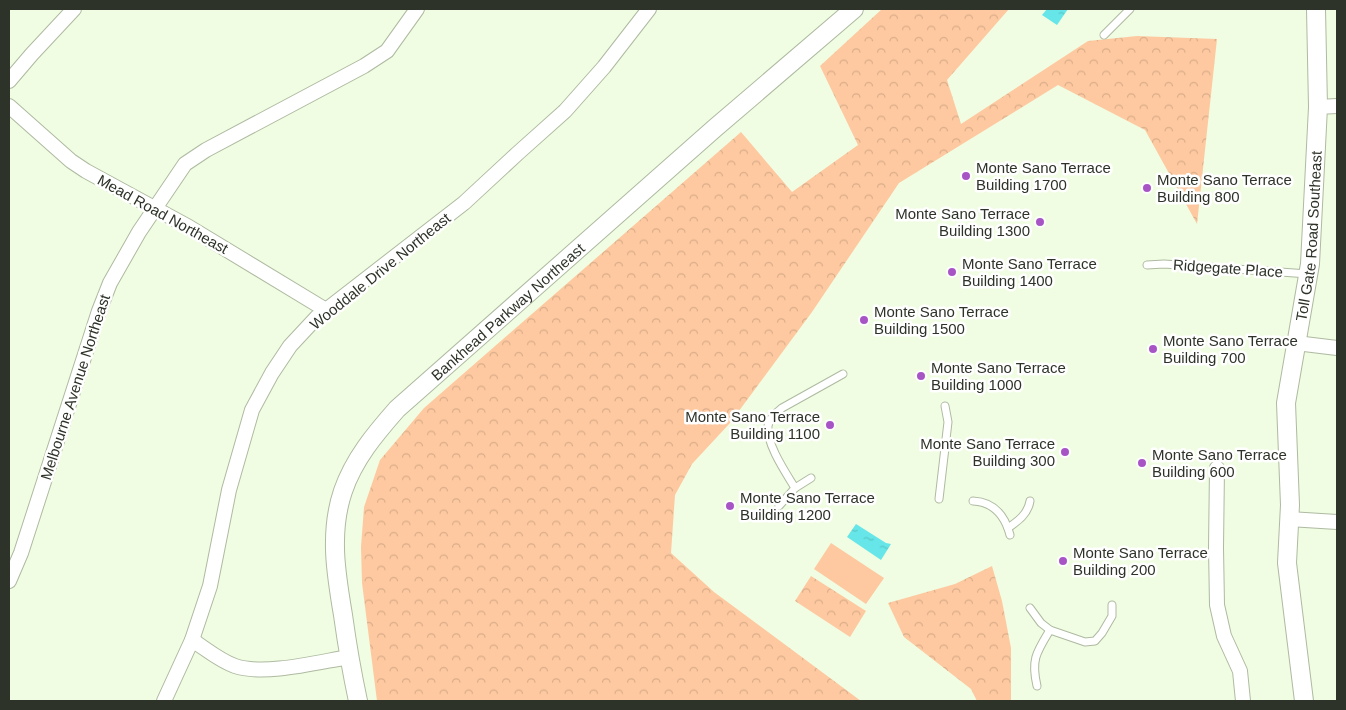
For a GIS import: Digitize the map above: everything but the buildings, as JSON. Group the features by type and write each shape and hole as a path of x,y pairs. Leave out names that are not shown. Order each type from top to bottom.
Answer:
{"street":[{"path":"9,81 74,9"},
{"name":"Melbourne Avenue Northeast","path":"9,580 21,553 99,311 110,283 185,164 206,150 364,66 387,51 417,9"},
{"name":"Wooddale Drive Northeast","path":"164,701 192,640 210,586 230,490 252,410 272,372 290,346 326,310 464,204 565,111 604,67 649,9"},
{"name":"Bankhead Parkway Northeast","path":"358,701 335,568 335,542 337,518 343,492 362,453 376,432 397,409 531,290 854,9"},
{"name":"Toll Gate Road Southeast","path":"1304,701 1287,563 1290,519 1286,403 1309,274 1318,107 1316,9"},
{"name":"Mead Road Northeast","path":"9,106 78,166 156,208 254,265 326,310"},
{"path":"1318,107 1337,106"},
{"path":"1296,343 1337,348"},
{"path":"1217,468 1217,605 1224,636 1240,671 1243,701"},
{"path":"1290,519 1337,522"},
{"path":"192,640 233,665 248,669 287,667 349,656"}],"lane":[{"path":"1104,35 1130,9"},
{"name":"Ridgegate Place","path":"1147,265 1164,264 1309,274"},
{"path":"795,488 776,455 770,439 768,426 774,414 782,408 843,374"},
{"path":"939,498 948,422 945,406"},
{"path":"779,506 795,488 811,478"},
{"path":"973,501 989,504 997,510 1004,518 1009,532 1021,519 1029,507 1030,501"},
{"path":"1030,608 1041,623 1050,630 1085,642 1095,640 1112,616 1112,605"},
{"path":"1037,686 1034,670 1035,657 1050,630"}],"green space":[{"path":"882,9 1009,9 947,80 961,124 1088,41 1137,36 1217,39 1197,224 1145,130 1058,85 899,183 812,312 730,423 692,464 675,495 671,553 714,592 861,701 377,701 362,583 361,547 364,507 380,460 424,408 741,132 792,192 858,145 820,66"},
{"path":"831,543 884,578 866,604 814,569"},
{"path":"992,566 1002,601 1011,648 1011,701 977,701 971,689 904,637 888,603 955,584"},
{"path":"811,576 866,611 850,637 795,601"}],"water":[{"path":"1047,9 1068,9 1057,25 1042,15"},
{"path":"856,524 886,543 891,544 881,560 847,537"}],"place":[{"name":"Monte Sano Terrace Building 1700","path":"966,176"},
{"name":"Monte Sano Terrace Building 800","path":"1147,188"},
{"name":"Monte Sano Terrace Building 1300","path":"1040,222"},
{"name":"Monte Sano Terrace Building 1400","path":"952,272"},
{"name":"Monte Sano Terrace Building 1500","path":"864,320"},
{"name":"Monte Sano Terrace Building 700","path":"1153,349"},
{"name":"Monte Sano Terrace Building 1000","path":"921,376"},
{"name":"Monte Sano Terrace Building 1100","path":"830,425"},
{"name":"Monte Sano Terrace Building 300","path":"1065,452"},
{"name":"Monte Sano Terrace Building 600","path":"1142,463"},
{"name":"Monte Sano Terrace Building 1200","path":"730,506"},
{"name":"Monte Sano Terrace Building 200","path":"1063,561"}]}
